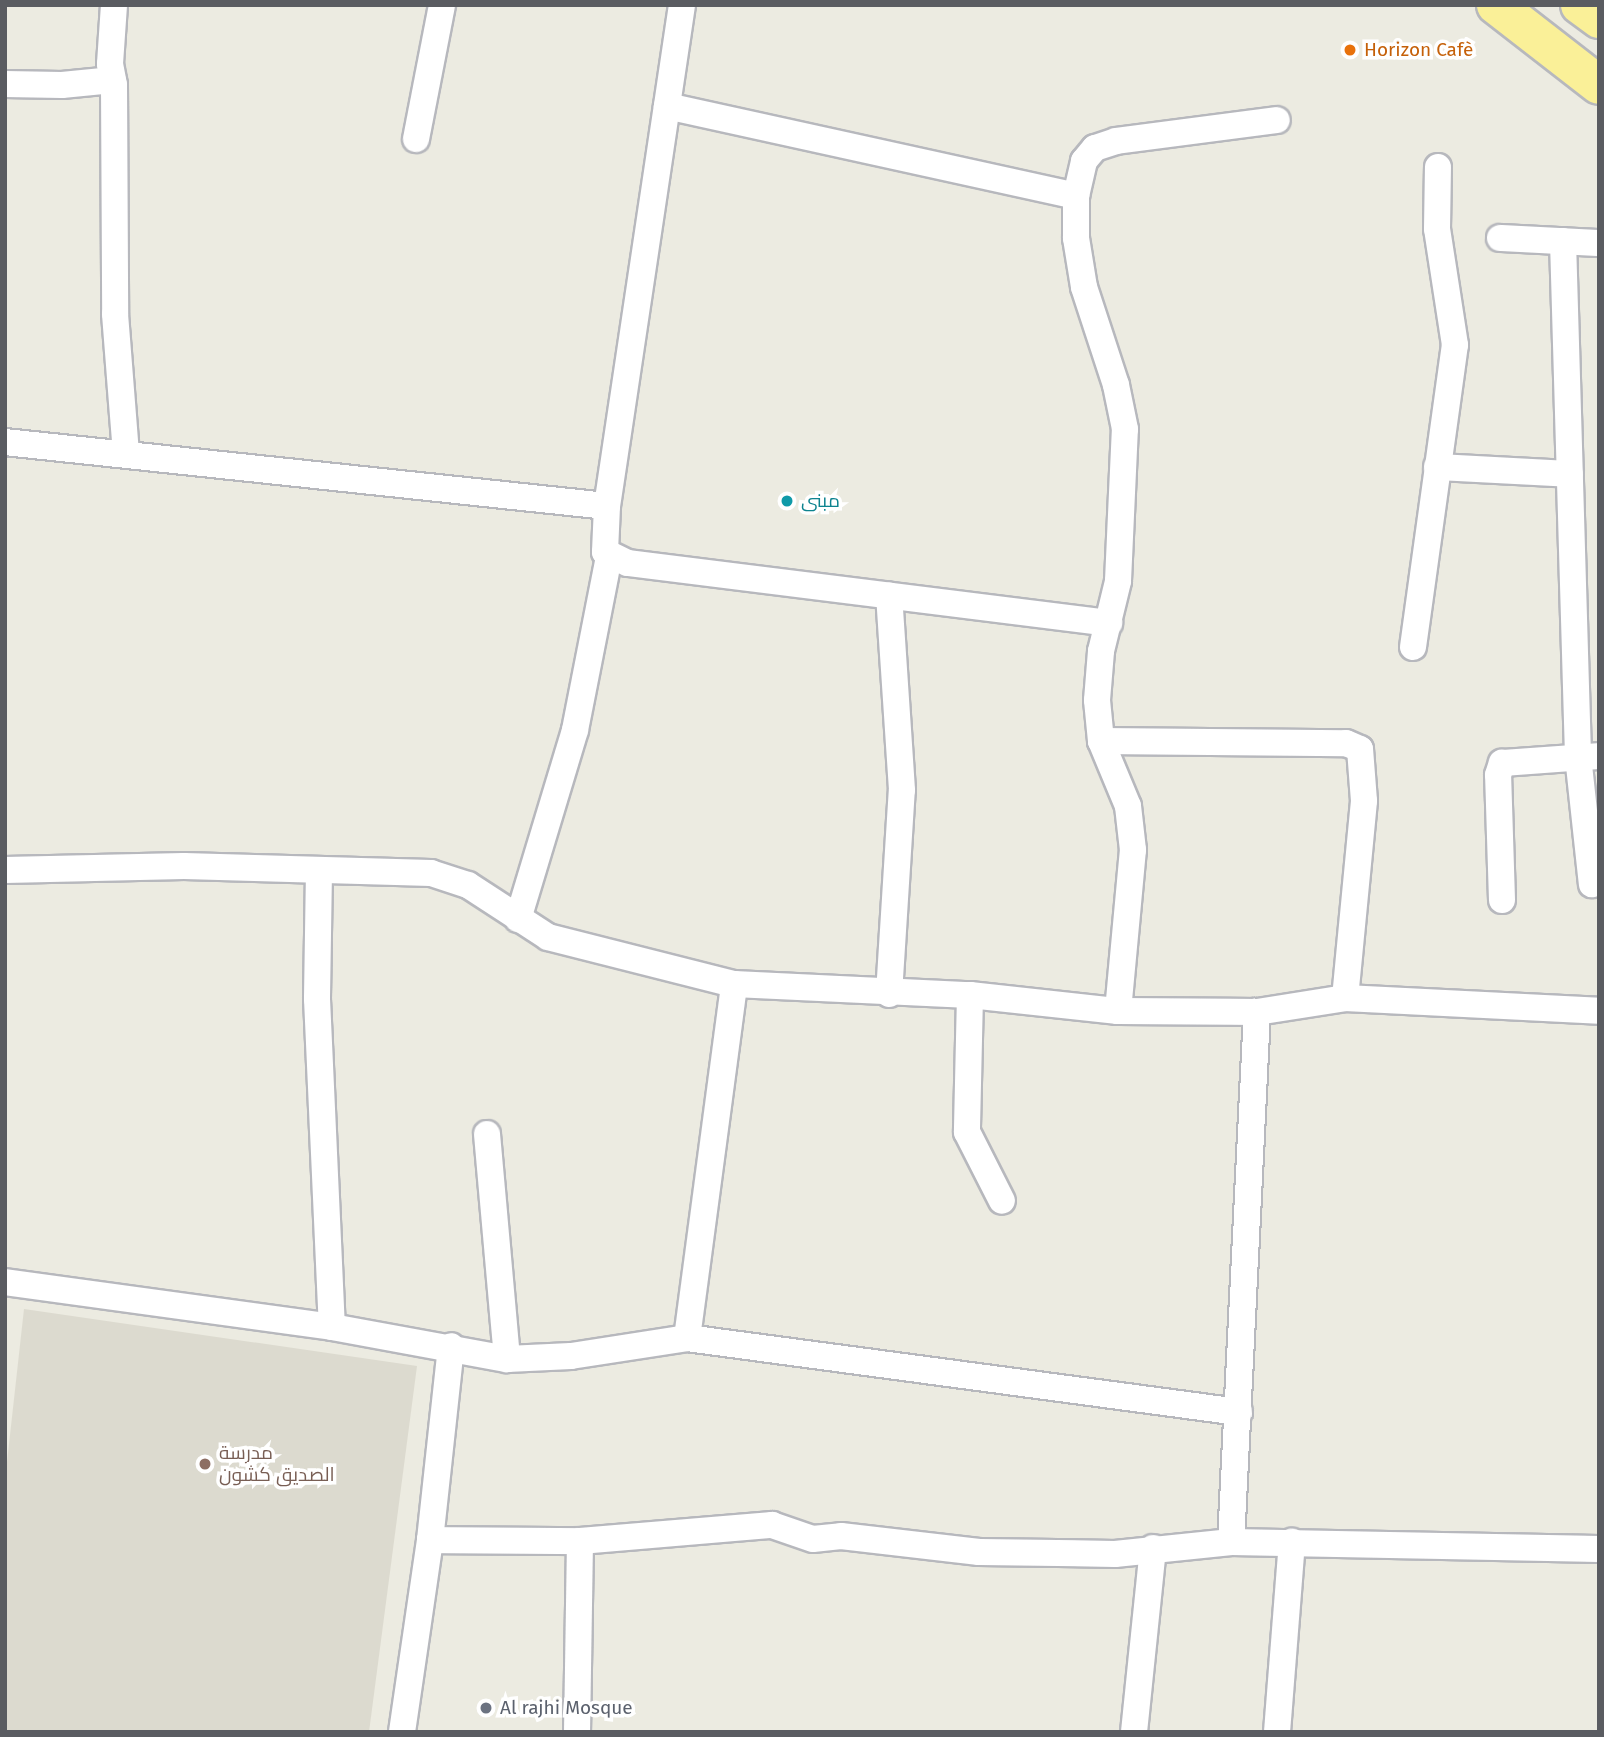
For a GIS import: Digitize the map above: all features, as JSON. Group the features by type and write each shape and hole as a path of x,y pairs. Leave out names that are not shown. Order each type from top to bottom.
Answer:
{"highway":[{"path":"1496,5 1599,85"},
{"path":"1580,5 1599,19"}],"street":[{"path":"114,5 115,314 126,455"},
{"path":"415,139 442,5"},
{"path":"518,919 575,730 609,556 602,541 682,5"},
{"path":"5,84 62,85 113,80"},
{"path":"667,106 1076,197"},
{"path":"1118,1011 1133,850 1128,806 1101,741 1097,678 1109,623 1122,538 1125,429 1116,385 1084,287 1076,238 1076,197 1084,161 1095,148 1116,141 1277,120"},
{"path":"1413,648 1455,345 1437,229 1438,167"},
{"path":"1500,238 1599,243"},
{"path":"1563,241 1570,474 1588,756 1592,884"},
{"path":"5,442 607,506"},
{"path":"1437,467 1570,474"},
{"path":"609,556 628,563 1109,623"},
{"path":"889,595 902,790 889,994"},
{"path":"1101,741 1346,743 1360,749 1364,801 1345,998"},
{"path":"1502,900 1498,775 1502,763 1588,756"},
{"path":"5,870 184,866 431,873 468,885 548,937 594,951 734,984 889,994 970,995 1118,1011 1257,1012 1345,998 1599,1011"},
{"path":"318,870 317,999 332,1327"},
{"path":"687,1338 734,984"},
{"path":"970,995 967,1132 1002,1201"},
{"path":"1231,1542 1257,1012"},
{"path":"487,1134 507,1359"},
{"path":"5,1282 332,1327 451,1346 507,1359 570,1356 687,1338 1239,1412"},
{"path":"402,1732 430,1540 451,1346"},
{"path":"430,1540 580,1541 772,1525 813,1539 841,1536 979,1552 1115,1554 1231,1542 1599,1549"},
{"path":"576,1732 580,1541"},
{"path":"1277,1732 1292,1542"},
{"path":"1133,1732 1153,1548"}],"shaded area":[{"path":"24,1309 417,1366 369,1732 5,1732 5,1480"}],"place":[{"name":"Horizon Cafè","path":"1350,50"},
{"name":"مبنى","path":"787,501"},
{"name":"مدرسة الصديق كشون","path":"205,1464"},
{"name":"Al rajhi Mosque","path":"486,1708"}]}
